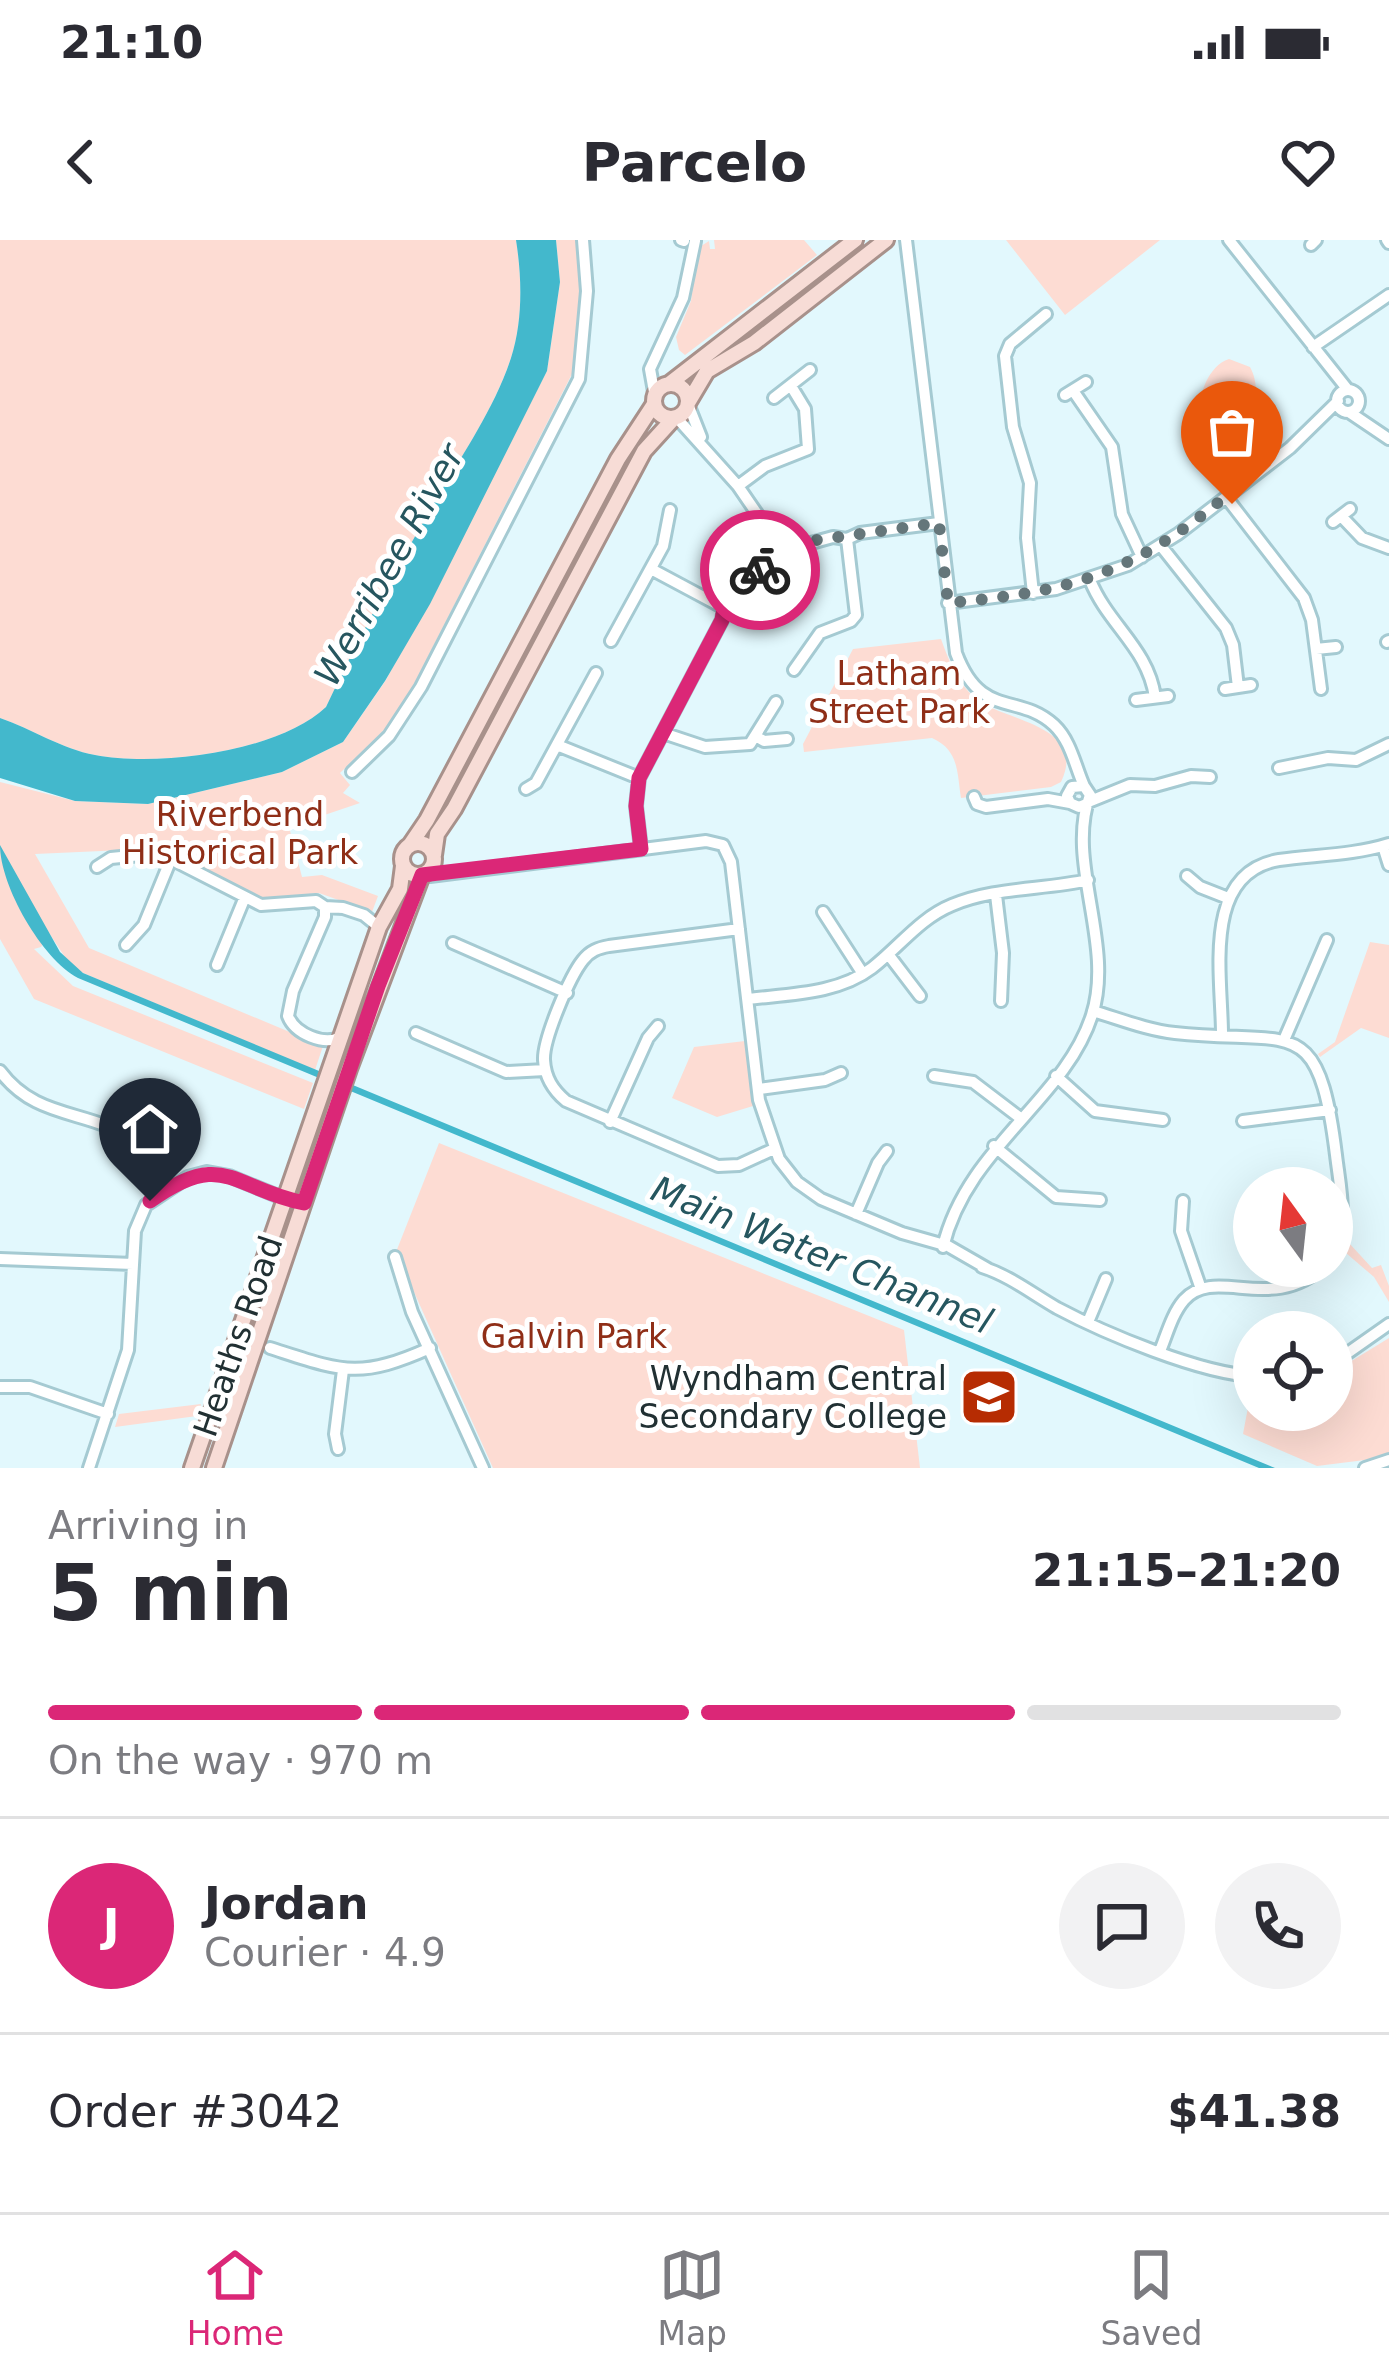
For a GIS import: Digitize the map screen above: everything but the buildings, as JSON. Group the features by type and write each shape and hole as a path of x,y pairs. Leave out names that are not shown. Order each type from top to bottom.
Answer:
{"main road":[{"path":"855,240 661,392 618,459 428,820 402,856 403,866 412,874 423,874 432,867 437,834 644,452 688,403 706,371 754,343 888,240"},
{"path":"661,392 682,388 688,403"},
{"path":"661,392 661,415 675,417"},
{"path":"410,844 425,844 434,856"},
{"name":"Heaths Road","path":"192,1468 379,927 400,889 403,866"},
{"name":"Heaths Road","path":"214,1468 370,1007 423,874"},
{"path":"286,1196 304,1203"}],"street":[{"path":"352,772 389,736 414,698 488,556 506,538 510,513 581,375 587,291 583,240"},
{"path":"888,240 906,245 956,653 972,682 998,702 1037,714 1065,737 1078,796 1099,974 1093,1011 1078,1046 978,1168 945,1247"},
{"path":"1229,240 1313,347 1346,402 1389,440"},
{"path":"661,392 650,369 683,298 690,262 687,241"},
{"path":"1313,347 1389,295"},
{"path":"1033,593 1027,538 1030,483 1013,427 1005,356 1010,344 1046,314"},
{"path":"775,398 810,370"},
{"path":"1086,382 1070,393 1112,447 1123,520 1142,557"},
{"path":"738,485 765,466 808,449 805,409 791,386"},
{"path":"948,603 1033,593 1090,580 1142,557 1346,402"},
{"path":"688,403 705,445"},
{"path":"675,417 738,485 784,553"},
{"path":"1226,496 1300,591 1312,620 1320,683 1304,679"},
{"path":"1341,516 1362,538 1389,548"},
{"path":"611,641 672,519"},
{"path":"640,846 639,778 724,608 759,571 784,553 816,540 939,523"},
{"path":"794,670 820,633 852,620 857,610 847,539"},
{"path":"1161,546 1226,628 1238,687"},
{"path":"651,569 724,608"},
{"path":"1090,580 1100,602 1150,669 1162,696 1136,700"},
{"path":"852,620 858,633"},
{"path":"1316,649 1336,647"},
{"path":"526,789 536,783 596,673"},
{"path":"662,733 705,747 745,745 757,737 776,702"},
{"path":"757,737 787,739"},
{"path":"1279,768 1328,758 1356,760 1389,744"},
{"path":"557,745 639,778"},
{"path":"974,797 977,805 986,807 1210,777"},
{"path":"423,874 640,846 710,841 726,848 762,1109 774,1149 805,1188 856,1214 945,1247 1088,1322 1211,1370 1233,1373"},
{"path":"1222,1034 1222,924 1228,898 1244,875 1261,865 1386,845 1389,865"},
{"path":"97,867 111,858 130,855 171,860 261,905 316,901 325,908 364,915 379,927"},
{"path":"434,856 460,871"},
{"path":"126,945 144,925 171,860"},
{"path":"1187,876 1228,898"},
{"path":"748,999 827,988 863,974 939,911 973,898 1089,883"},
{"path":"996,895 1003,952 1001,1001"},
{"path":"218,964 245,897"},
{"path":"325,908 288,1010 296,1029 329,1042 341,1037"},
{"path":"823,912 863,974"},
{"path":"739,929 599,948 581,962 567,993 546,1043 545,1070 562,1098 718,1166 739,1165 774,1149"},
{"path":"1284,1040 1327,940"},
{"path":"453,943 567,993"},
{"path":"888,954 920,996"},
{"path":"1093,1011 1167,1032 1266,1035 1302,1051 1317,1067 1330,1110 1334,1167"},
{"path":"610,1121 658,1026"},
{"path":"416,1034 501,1070 524,1074 545,1070"},
{"path":"0,1071 35,1104 132,1139 170,1188"},
{"path":"762,1088 825,1080 841,1073"},
{"path":"934,1076 974,1082 1019,1118"},
{"path":"1056,1076 1095,1112 1163,1120"},
{"path":"1244,1121 1330,1110"},
{"path":"994,1146 1056,1197 1100,1200"},
{"path":"856,1214 887,1151"},
{"path":"89,1468 128,1350 139,1217 150,1201 207,1172 286,1196"},
{"path":"1183,1201 1181,1231 1201,1288"},
{"path":"394,1257 412,1312 483,1468"},
{"path":"0,1258 133,1264"},
{"path":"1088,1322 1106,1280"},
{"path":"1160,1351 1179,1306 1201,1288 1276,1291 1288,1287"},
{"path":"1353,1349 1389,1324"},
{"path":"270,1348 344,1370 390,1366 430,1348"},
{"path":"338,1448 335,1438 344,1370"},
{"path":"0,1387 30,1387 108,1414"},
{"path":"1365,1468 1389,1460"}],"green space":[{"path":"0,240 516,240 519,314 503,378 326,707 305,722 249,745 151,759 83,752 0,718"},
{"name":"Riverbend Historical Park","path":"556,240 576,240 581,277 573,372 412,688 386,728 340,773 350,785 343,793 360,803 289,827 302,877 322,875 378,896 372,912 319,893 261,899 168,848 35,854 89,948 323,1046 315,1070 83,973 69,963 49,933 41,947 34,949 73,986 313,1083 304,1109 34,999 0,939 0,782 75,801 148,804 282,772 343,742 386,680 547,371 560,282"},
{"path":"714,240 804,240 817,255 685,355 676,337 691,301 698,248 709,241 710,249 715,249"},
{"path":"1006,240 1160,240 1065,315"},
{"path":"1229,359 1250,367 1256,401 1251,425 1239,446 1232,454 1220,455 1201,444 1199,408 1205,383"},
{"name":"Latham Street Park","path":"941,639 958,678 975,698 1053,736 1063,748 1066,763 1061,782 961,798 952,755 932,738 804,752 803,744 853,649"},
{"path":"1370,942 1389,945 1389,1038 1361,1028 1320,1057 1335,1042"},
{"path":"745,1041 753,1106 717,1117 672,1098 694,1047"},
{"name":"Galvin Park","path":"439,1143 904,1330 920,1468 493,1468 396,1252"},
{"path":"1353,1247 1372,1268 1381,1265 1389,1302 1374,1277 1353,1259"},
{"path":"1389,1338 1389,1457 1317,1466 1243,1434 1353,1431 1353,1360"},
{"path":"201,1404 197,1416 115,1427 119,1414"}],"water":[{"path":"516,240 556,240 560,282 547,371 430,604 343,742 282,772 148,804 75,801 0,778 0,718 83,752 151,759 249,745 279,735 326,707 504,376 519,314"},
{"path":"0,845 60,952 83,973 1275,1468 1259,1468 78,978 51,955 26,920 7,880"}],"way so far":[{"path":"760,570 784,553 816,540 939,523 948,603 1056,590 1128,565 1178,535 1226,496 1232,504"}],"place":[{"name":"Wyndham Central Secondary College","path":"989,1397"}],"route":[{"path":"150,1201 188,1177 212,1172 304,1203 378,986 422,875 641,849 636,806 639,778 724,608 760,570"}],"water label":[{"name":"Werribee River","path":"389,565"},
{"name":"Main Water Channel","path":"822,1255"}]}
